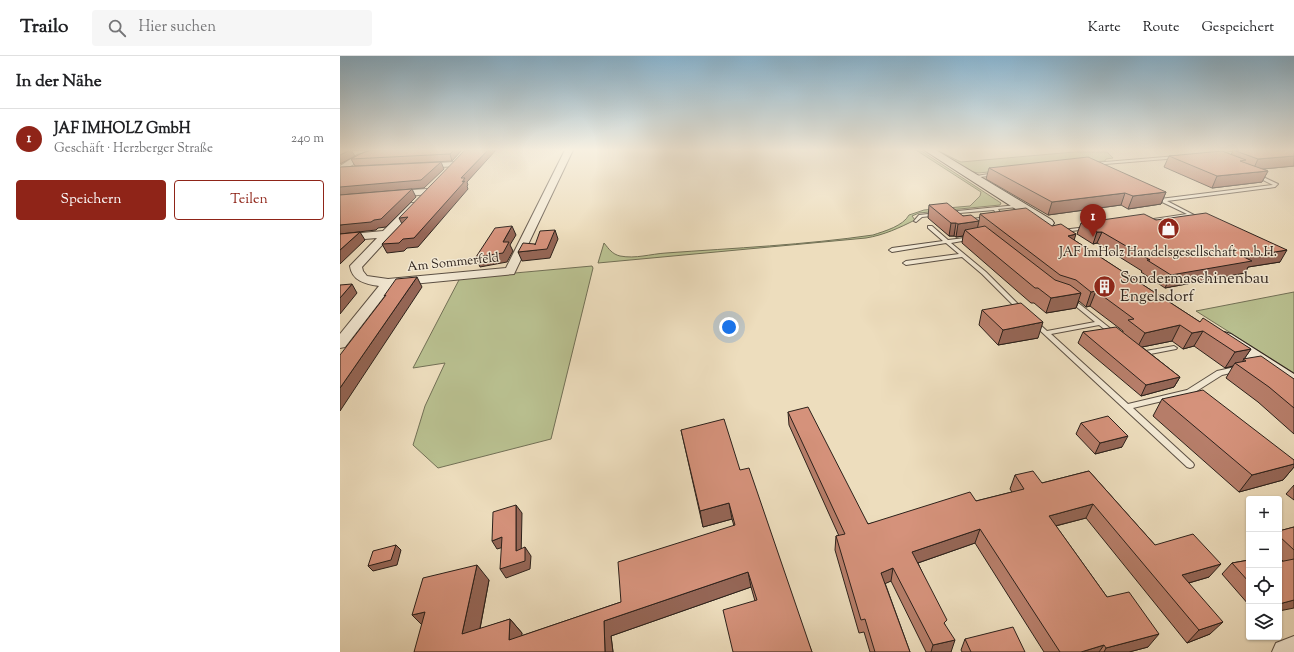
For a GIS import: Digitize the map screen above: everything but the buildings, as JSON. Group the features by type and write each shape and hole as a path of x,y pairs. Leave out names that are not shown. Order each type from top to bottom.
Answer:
{"main road":[{"path":"973,178 1083,246"},
{"path":"1208,327 1294,384"}],"street":[{"name":"Am Sommerfeld","path":"388,195 430,189 356,266 358,275 364,279 388,283 510,271 555,178"},
{"path":"340,238 387,234"},
{"path":"340,344 388,283"},
{"path":"1285,652 1294,649"}],"lane":[{"path":"1138,222 1192,215 1162,200 1275,186 1276,184 1265,178"},
{"path":"916,222 921,216 925,215 1017,206"},
{"path":"972,226 966,221 1000,216 995,208"},
{"path":"930,227 984,273 1005,295 1190,466"},
{"path":"1061,232 1092,228"},
{"path":"892,250 977,237"},
{"path":"906,263 963,255"},
{"path":"1060,295 1068,297 1117,336"},
{"path":"1046,333 1100,323"},
{"path":"1134,350 1140,354 1174,348"},
{"path":"1126,407 1189,392 1220,373 1263,363"}],"green space":[{"path":"959,178 963,178 1001,203 1000,205 919,213 912,216 915,220 873,237 598,263 604,243 615,254 632,257 666,253 795,244 873,235 898,225 909,215 924,210 970,206 980,196 981,192"},
{"path":"592,266 593,268 551,439 438,468 413,445 425,406 445,363 413,368 460,278"},
{"path":"1294,292 1294,373 1196,311"}],"place":[{"name":"JAF ImHolz Handelsgesellschaft m.b.H.","path":"1168,229"},
{"name":"JAF IMHOLZ GmbH","path":"1093,237"},
{"name":"Sondermaschinenbau Engelsdorf","path":"1105,286"}]}
